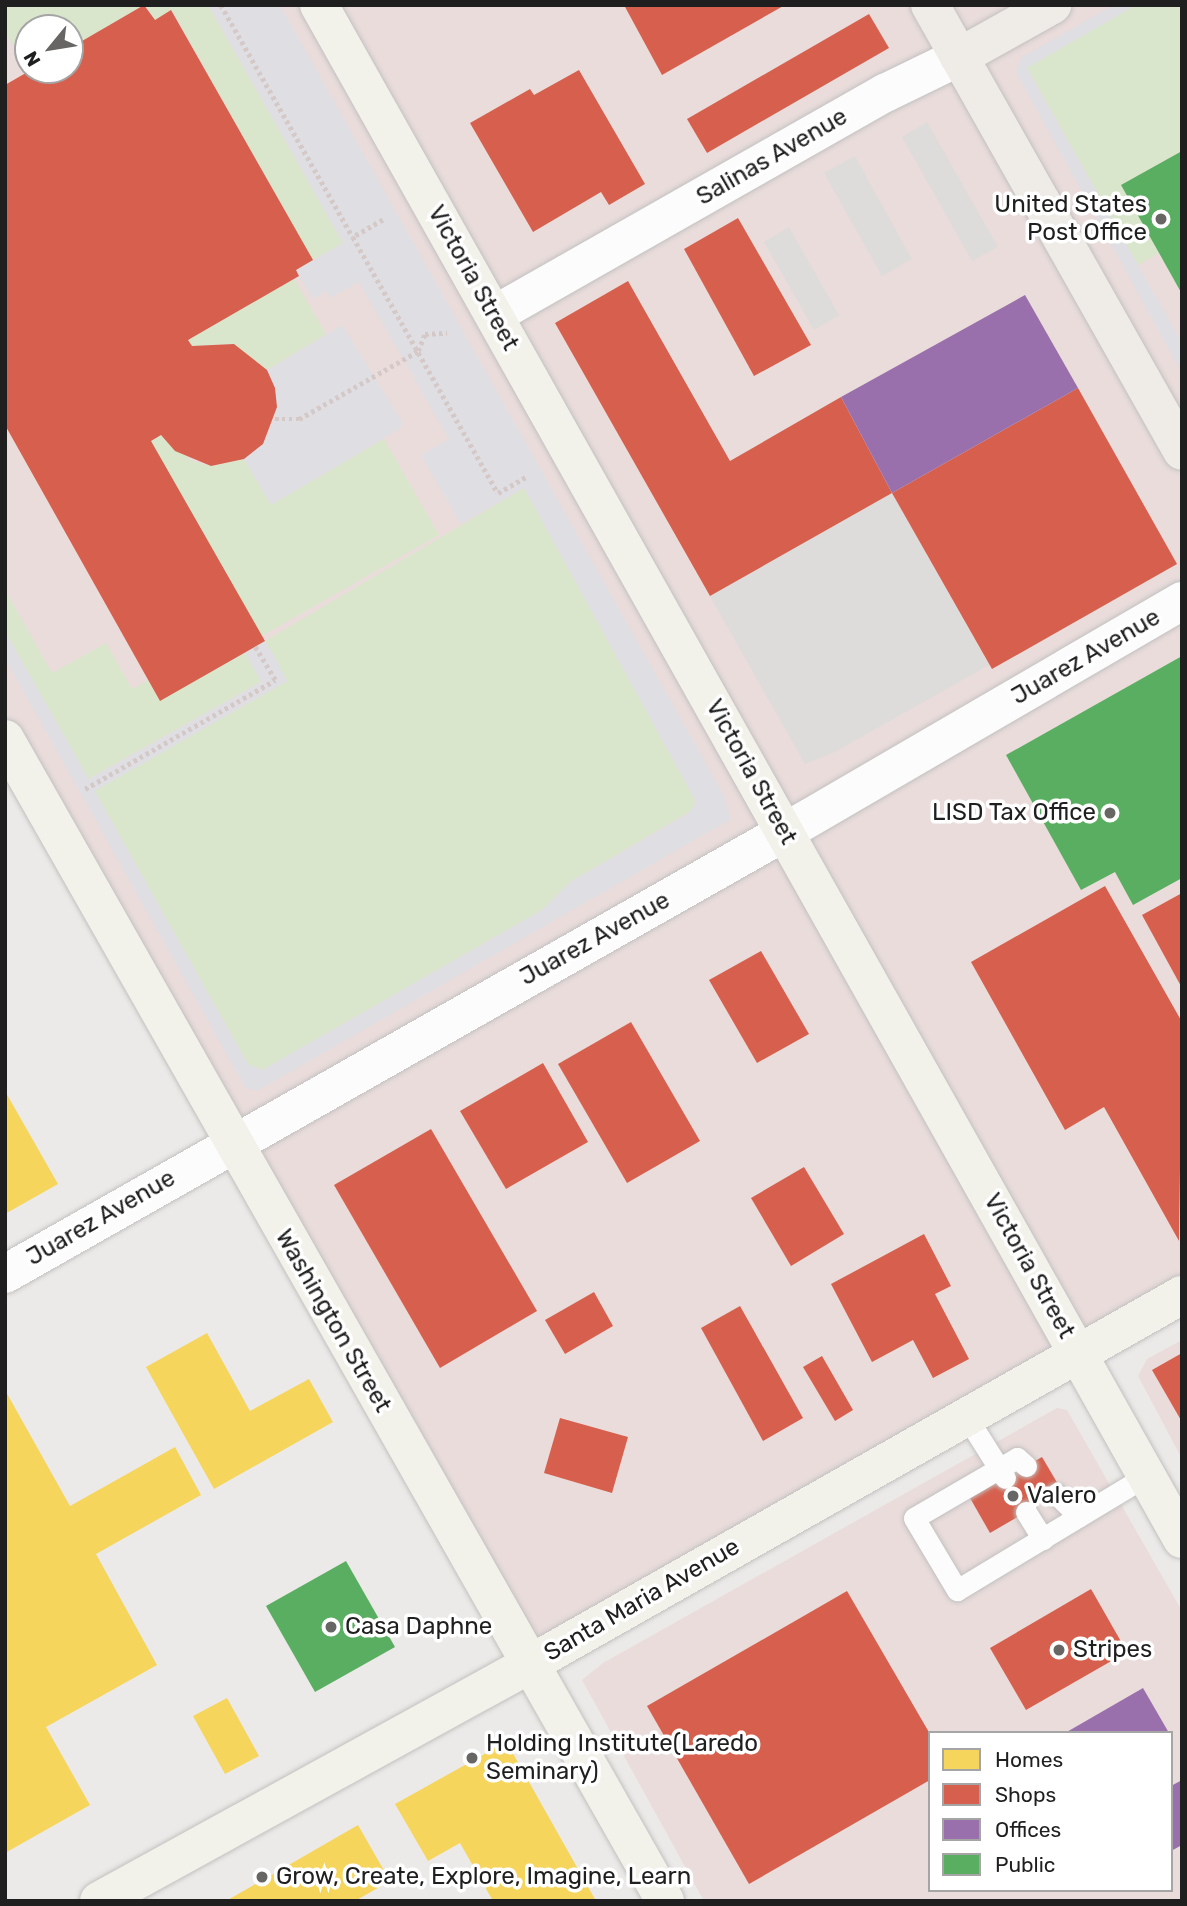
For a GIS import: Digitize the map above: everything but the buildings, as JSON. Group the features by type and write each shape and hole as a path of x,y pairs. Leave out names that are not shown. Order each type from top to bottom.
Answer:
{"main road":[{"name":"Victoria Street","path":"319,5 1182,1539"},
{"path":"930,5 1182,451"},
{"name":"Salinas Avenue","path":"959,57 1052,5"},
{"name":"Washington Street","path":"5,739 232,1143 665,1901"},
{"name":"Santa Maria Avenue","path":"99,1901 530,1664 1182,1295"}],"street":[{"name":"Salinas Avenue","path":"494,315 885,93 959,57"},
{"name":"Juarez Avenue","path":"5,1274 785,832 1182,601"}],"lane":[{"path":"966,1416 1002,1473"},
{"path":"1026,1466 1017,1458 1002,1473 914,1518 957,1590 1146,1476"},
{"path":"1056,1494 1079,1516"},
{"path":"1026,1512 1043,1539"}],"path":[{"path":"221,5 498,494 528,476"},
{"path":"353,237 383,219"},
{"path":"275,419 299,419 418,351 425,334 447,333"},
{"path":"85,789 275,680 255,647"}],"shaded area":[{"path":"5,5 1182,5 1182,1295 530,1664 5,739"},
{"path":"208,5 280,5 723,794 731,819 257,1091 245,1087 5,658 5,631 89,779 261,682 245,653 265,641 275,657 287,681 95,791 248,1064 262,1070 542,910 570,882 689,813 696,802 524,488 461,524 421,455 449,439 359,282 330,298 326,291 313,299 296,270 343,243"},
{"path":"1114,5 1136,5 1027,68 1182,343 1182,373 1016,72 1022,57"},
{"path":"927,122 998,247 972,261 902,137"},
{"path":"855,156 912,259 882,276 824,173"},
{"path":"789,227 839,315 814,330 764,242"},
{"path":"342,325 402,421 400,429 271,505 244,459 263,444 275,419 275,388 267,370"},
{"path":"892,493 989,665 835,752 805,764 710,596"},
{"path":"1182,1340 1182,1459 1138,1376 1147,1359"},
{"path":"1057,1408 1067,1410 1182,1611 1182,1901 704,1901 582,1680 603,1663"}],"green space":[{"path":"5,5 144,5 84,40 84,14 14,14 14,47 5,31"},
{"path":"146,5 208,5 343,243 313,260 172,10 155,20"},
{"path":"1136,5 1182,5 1182,151 1121,185 1159,253 1138,265 1027,67"},
{"path":"294,279 326,334 267,370 234,344 192,346 188,340"},
{"path":"161,435 192,461 211,466 244,459 271,505 384,439 439,535 262,636 151,441"},
{"path":"524,488 695,796 694,809 570,882 542,910 263,1070 248,1064 94,791 287,681 265,641"},
{"path":"5,590 52,673 106,643 132,689 149,680 160,700 245,653 262,681 88,779 5,631"}],"place":[{"name":"United States Post Office","path":"1161,219"},
{"name":"LISD Tax Office","path":"1110,813"},
{"name":"Valero","path":"1013,1496"},
{"name":"Casa Daphne","path":"331,1627"},
{"name":"Stripes","path":"1059,1650"},
{"name":"Holding Institute(Laredo Seminary)","path":"472,1758"},
{"name":"Grow, Create, Explore, Imagine, Learn","path":"262,1877"}]}
